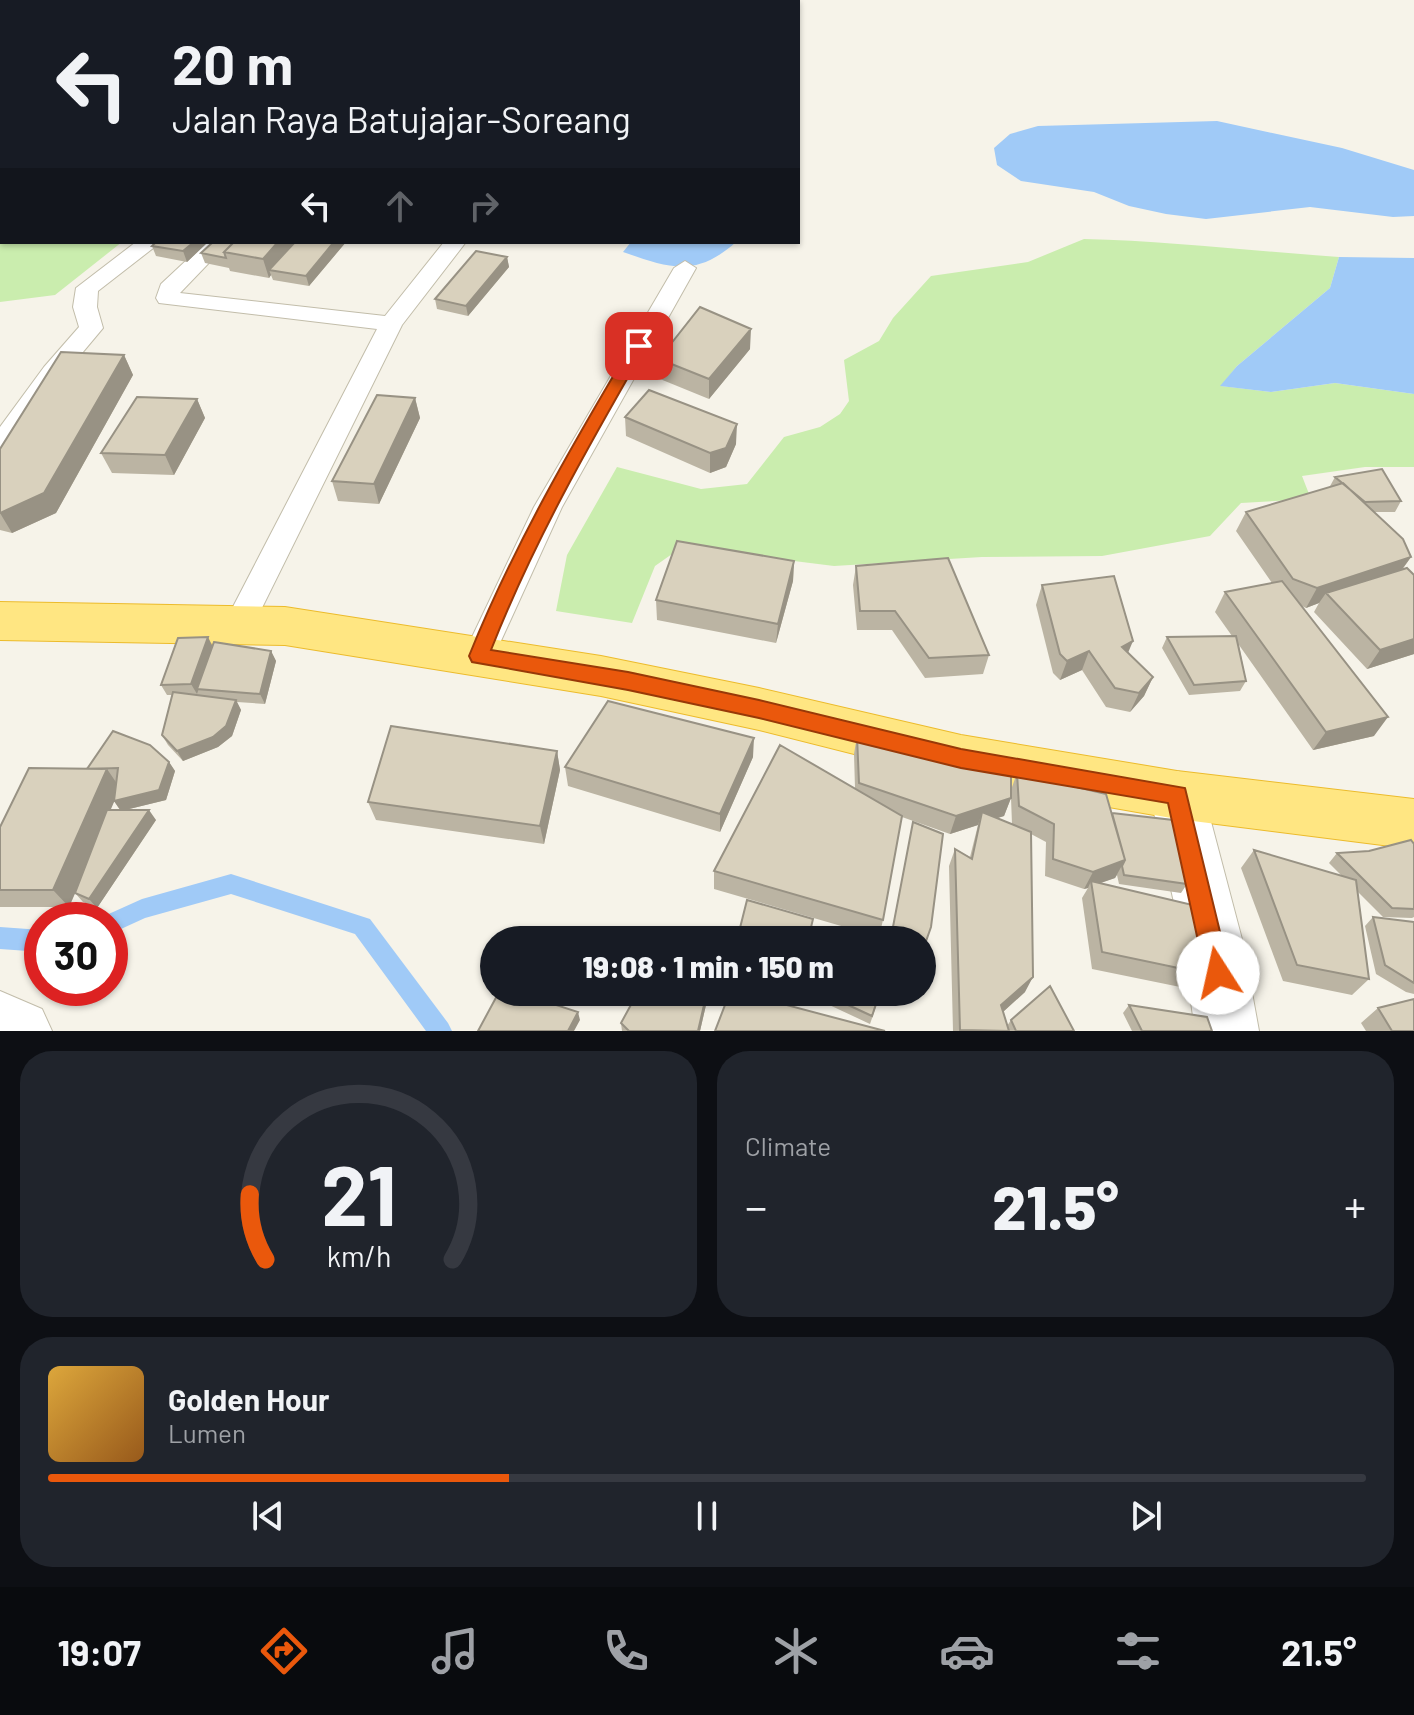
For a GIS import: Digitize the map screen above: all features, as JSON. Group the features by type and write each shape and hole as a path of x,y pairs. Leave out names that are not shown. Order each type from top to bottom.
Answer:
{"highway":[{"path":"0,621 237,628 285,626 601,676 745,706 961,758 1177,795 1414,824"}],"street":[{"path":"1177,795 1213,943 1227,1031"},
{"path":"0,1023 20,1031"}],"lane":[{"path":"0,446 53,372 91,328 85,307 87,288 147,244"},
{"path":"216,244 169,289 167,298 391,324"},
{"path":"237,628 391,324 453,244"},
{"path":"479,656 509,581 577,449 685,268"}],"green space":[{"path":"1084,239 1339,257 1330,288 1237,366 1221,386 1271,392 1335,383 1414,394 1414,467 1365,467 1302,476 1311,499 1241,503 1210,536 1102,556 982,557 834,566 682,547 655,566 632,623 556,611 567,555 617,467 701,489 747,484 784,437 820,427 840,414 849,401 844,360 879,341 893,318 931,276 1028,262"},
{"path":"0,244 119,244 55,295 0,302"}],"water":[{"path":"1217,121 1342,148 1414,170 1414,216 1393,217 1310,207 1206,219 1166,214 1129,206 1094,192 1021,181 997,165 994,148 1010,134 1038,126"},
{"path":"629,244 733,244 708,261 682,266 654,262 623,252"},
{"path":"1339,257 1414,258 1414,394 1335,383 1271,392 1220,386 1237,366 1330,288"}],"building":[{"path":"154,244 192,244 183,251 152,246"},
{"path":"211,244 232,244 224,252 226,258 201,253"},
{"path":"232,244 276,244 263,259 224,252"},
{"path":"293,244 332,244 306,276 269,270"},
{"path":"476,251 507,257 466,306 435,299"},
{"path":"700,307 751,329 709,379 659,359"},
{"path":"61,352 124,355 44,493 0,513 0,449"},
{"path":"649,390 737,424 726,448 710,453 625,417"},
{"path":"377,395 415,398 374,484 332,481"},
{"path":"137,397 197,399 165,455 101,453"},
{"path":"1382,469 1401,501 1365,502 1335,477"},
{"path":"1343,483 1403,539 1411,557 1317,588 1293,579 1246,512"},
{"path":"677,541 794,561 778,624 656,600"},
{"path":"948,558 989,655 929,658 895,611 860,611 856,566"},
{"path":"1407,568 1414,575 1414,639 1380,650 1326,593"},
{"path":"1114,576 1133,641 1122,647 1153,677 1139,693 1115,688 1089,651 1067,661 1060,654 1042,585"},
{"path":"1282,581 1388,717 1326,732 1225,592"},
{"path":"1236,636 1246,681 1194,685 1167,637"},
{"path":"208,637 191,684 161,685 178,638"},
{"path":"214,642 271,651 260,694 197,689"},
{"path":"173,692 236,700 226,726 213,737 177,751 162,735"},
{"path":"608,701 754,738 720,814 565,767"},
{"path":"391,726 557,751 540,826 368,802"},
{"path":"113,731 150,745 169,762 159,790 114,801 118,768 87,769"},
{"path":"857,736 1011,771 1011,798 956,816 859,783"},
{"path":"780,745 902,816 883,920 714,871"},
{"path":"29,768 107,769 53,890 0,890 0,827"},
{"path":"1017,773 1106,794 1125,860 1093,872 1053,859 1054,824 1019,806"},
{"path":"107,810 149,810 89,899 75,893"},
{"path":"982,812 1031,832 1033,977 1001,1005 1009,1031 960,1030 955,849 972,859"},
{"path":"1112,813 1173,820 1187,884 1124,875 1122,866 1125,860"},
{"path":"913,822 943,834 931,926 893,926"},
{"path":"1411,840 1414,844 1414,909 1392,908 1337,853 1369,851"},
{"path":"1254,850 1356,880 1369,979 1297,965"},
{"path":"1091,881 1201,907 1202,973 1102,952"},
{"path":"747,900 813,919 811,926 740,926"},
{"path":"1373,917 1414,922 1414,983 1385,965"},
{"path":"1050,986 1074,1031 1016,1031 1011,1020"},
{"path":"1414,999 1414,1031 1392,1031 1378,1008"},
{"path":"1129,1005 1207,1017 1212,1031 1142,1031"},
{"path":"491,1006 559,1006 578,1012 568,1031 478,1031"},
{"path":"630,1006 704,1006 698,1031 629,1031 621,1023"},
{"path":"725,1006 790,1006 885,1031 715,1031"},
{"path":"850,1006 875,1006 872,1016"}],"waterway":[{"path":"128,916 231,884 362,926 440,1031"},
{"path":"0,938 24,940"}],"route":[{"path":"639,346 563,476 509,581 479,656 628,681 961,758 1177,795 1218,973"}]}
